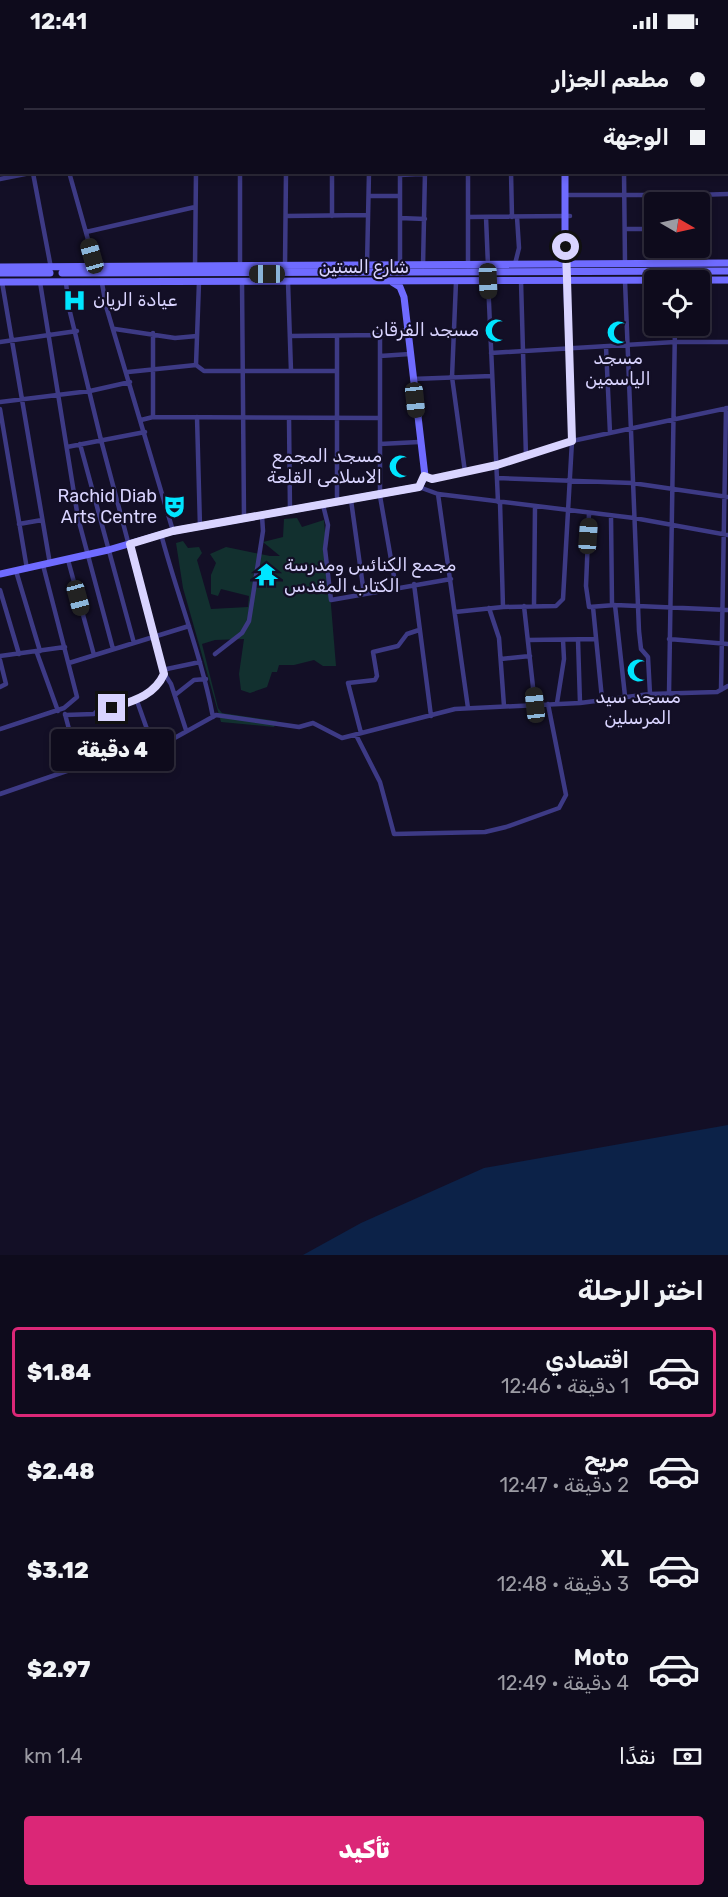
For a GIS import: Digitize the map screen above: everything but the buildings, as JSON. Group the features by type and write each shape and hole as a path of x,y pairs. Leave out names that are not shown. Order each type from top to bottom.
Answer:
{"main road":[{"path":"568,174 568,281"},
{"path":"0,266 51,269 423,266 445,269 468,266 568,268 625,264 655,267 728,263"},
{"name":"شارع الستين","path":"0,273 655,267 728,271"},
{"name":"شارع الستين","path":"710,280 728,280"},
{"name":"شارع الستين","path":"1,282 644,281"},
{"path":"0,574 68,560 173,531 380,496 419,487 424,476 404,297 400,287 392,282"},
{"path":"404,297 407,285 413,282"}],"street":[{"path":"0,179 17,174"},
{"path":"34,174 51,269"},
{"path":"70,174 96,269"},
{"path":"195,268 196,174"},
{"path":"240,174 240,268"},
{"path":"285,267 286,174"},
{"path":"332,174 332,216"},
{"path":"367,267 369,174"},
{"path":"400,174 400,267"},
{"path":"423,266 425,174"},
{"path":"468,174 468,266"},
{"path":"511,174 519,248 514,266"},
{"path":"624,174 625,264"},
{"path":"710,195 728,194"},
{"path":"568,195 644,195"},
{"path":"369,196 400,196"},
{"path":"86,232 195,207"},
{"path":"286,216 368,215"},
{"path":"468,218 568,216"},
{"path":"486,217 488,266"},
{"path":"400,218 425,219"},
{"path":"626,229 644,229"},
{"path":"697,258 697,263"},
{"path":"488,281 503,606"},
{"path":"520,281 526,457"},
{"path":"455,612 503,606 556,606 563,599 572,441 568,281"},
{"path":"625,281 640,641 641,649 648,657 650,694"},
{"path":"0,729 58,711 77,697 47,564 42,520 20,399 17,362 1,282"},
{"path":"40,282 78,518 113,649"},
{"path":"196,365 199,282"},
{"path":"242,282 244,519"},
{"path":"288,282 291,371"},
{"path":"456,282 452,377 465,472"},
{"path":"66,283 69,308 101,440 163,672 175,695 186,730"},
{"path":"102,283 106,306 128,372 173,531"},
{"path":"115,329 175,338 197,336"},
{"path":"290,336 380,335 407,330"},
{"path":"0,342 76,331"},
{"path":"153,333 153,417"},
{"path":"380,335 380,496 396,588"},
{"path":"337,336 337,503"},
{"path":"669,694 670,524 675,336"},
{"path":"490,353 675,342 728,342"},
{"path":"606,347 610,433"},
{"path":"380,356 410,354"},
{"path":"128,372 196,365 204,371 337,370"},
{"path":"412,379 492,376"},
{"path":"0,402 90,391 130,382"},
{"path":"424,476 432,479 497,465 572,441 727,408 725,610 721,690"},
{"path":"0,409 27,569"},
{"path":"141,420 153,417 380,418"},
{"path":"197,417 200,527"},
{"path":"289,418 290,511"},
{"path":"67,447 145,432"},
{"path":"380,444 419,442"},
{"path":"80,444 134,643"},
{"path":"497,478 632,483 726,496"},
{"path":"419,487 438,494 634,518 726,534"},
{"path":"438,494 468,708"},
{"path":"351,500 364,594"},
{"path":"323,505 328,525 325,549 330,599 335,601 414,584 451,579"},
{"path":"534,606 535,507"},
{"path":"589,513 587,605 593,607 669,606 725,610"},
{"path":"215,654 242,633 249,621 263,531 262,516"},
{"path":"611,516 614,605 625,696"},
{"path":"19,524 42,520"},
{"path":"161,534 206,678 213,717"},
{"path":"68,560 94,655"},
{"path":"16,571 58,711"},
{"path":"414,584 418,630 431,716"},
{"path":"0,590 19,654"},
{"path":"524,606 535,705"},
{"path":"593,607 602,699"},
{"path":"489,609 499,638 504,706"},
{"path":"69,663 189,626"},
{"path":"418,630 407,634 398,646 373,652 377,676 375,680 348,683 359,734 380,782 394,834 486,832 559,808 566,795 548,704"},
{"path":"528,640 596,639"},
{"path":"669,639 728,644"},
{"path":"557,703 564,659 563,640"},
{"path":"578,640 580,703"},
{"path":"0,687 6,684 0,658 65,647"},
{"path":"501,659 530,656"},
{"path":"65,716 98,713 98,710 137,700 152,691 163,672 200,662"},
{"path":"175,695 194,680 206,678"},
{"path":"0,794 125,751 153,746 180,736 186,730 213,717 298,727 313,723 342,738 468,708 580,703 650,694 717,692 728,686"},
{"path":"137,700 153,746"},
{"path":"64,708 79,767"}],"green space":[{"path":"297,518 302,527 324,520 336,666 323,666 314,660 294,665 279,665 277,672 272,672 267,687 250,693 241,690 239,674 244,639 215,640 202,644 218,708 222,713 277,721 274,727 221,722 183,588 176,543 183,541 188,548 199,547 202,553 197,560 211,609 248,607 249,596 221,589 218,596 211,594 211,575 216,563 210,554 226,547 280,556 263,542 283,537 284,519"}],"water":[{"path":"728,1125 728,1255 303,1255 361,1223 484,1168"}],"place":[{"name":"عيادة الريان","path":"75,300"},
{"name":"مسجد الفرقان","path":"497,330"},
{"name":"مسجد الياسمين","path":"618,332"},
{"name":"مسجد المجمع الاسلامى القلعة","path":"400,466"},
{"name":"Rachid Diab Arts Centre","path":"175,506"},
{"name":"مجمع الكنائس ومدرسة الكتاب المقدس","path":"266,575"},
{"name":"مسجد سيد المرسلين","path":"638,671"}],"route":[{"path":"112,708 137,700 152,691 164,674 130,544 173,531 380,496 419,487 424,481 424,476 432,479 497,465 572,441 566,247"}]}
